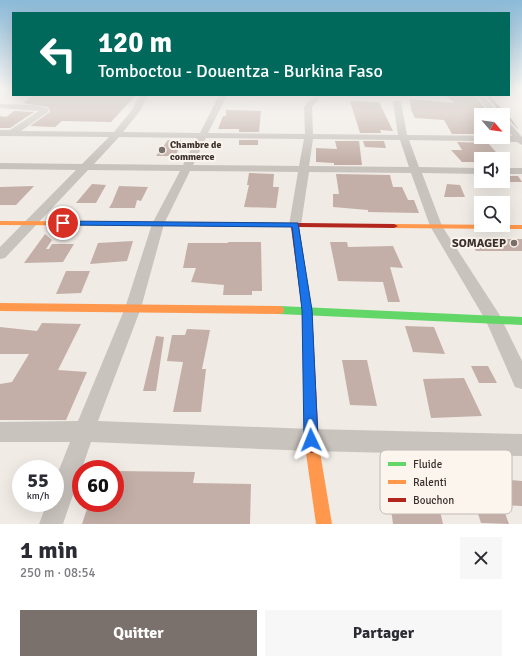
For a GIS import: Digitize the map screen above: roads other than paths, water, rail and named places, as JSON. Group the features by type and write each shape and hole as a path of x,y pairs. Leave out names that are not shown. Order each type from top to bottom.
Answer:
{"main road":[{"path":"0,223 296,224 522,227"},
{"path":"296,224 307,310 311,440 324,524"},
{"path":"0,307 307,310 522,321"}],"street":[{"path":"12,133 40,113"},
{"path":"0,255 117,134 134,113"},
{"path":"51,524 84,431 133,308 158,224 214,113"},
{"path":"296,224 309,136 308,113"},
{"path":"398,113 402,137 436,226 493,319 522,381"},
{"path":"510,129 521,141"},
{"path":"0,133 402,137 521,141"},
{"path":"0,166 474,171"},
{"path":"510,171 522,171"},
{"path":"0,432 84,431 311,440 522,445"}],"place":[{"name":"Chambre de commerce","path":"162,150"},
{"name":"SOMAGEP","path":"514,243"}]}
